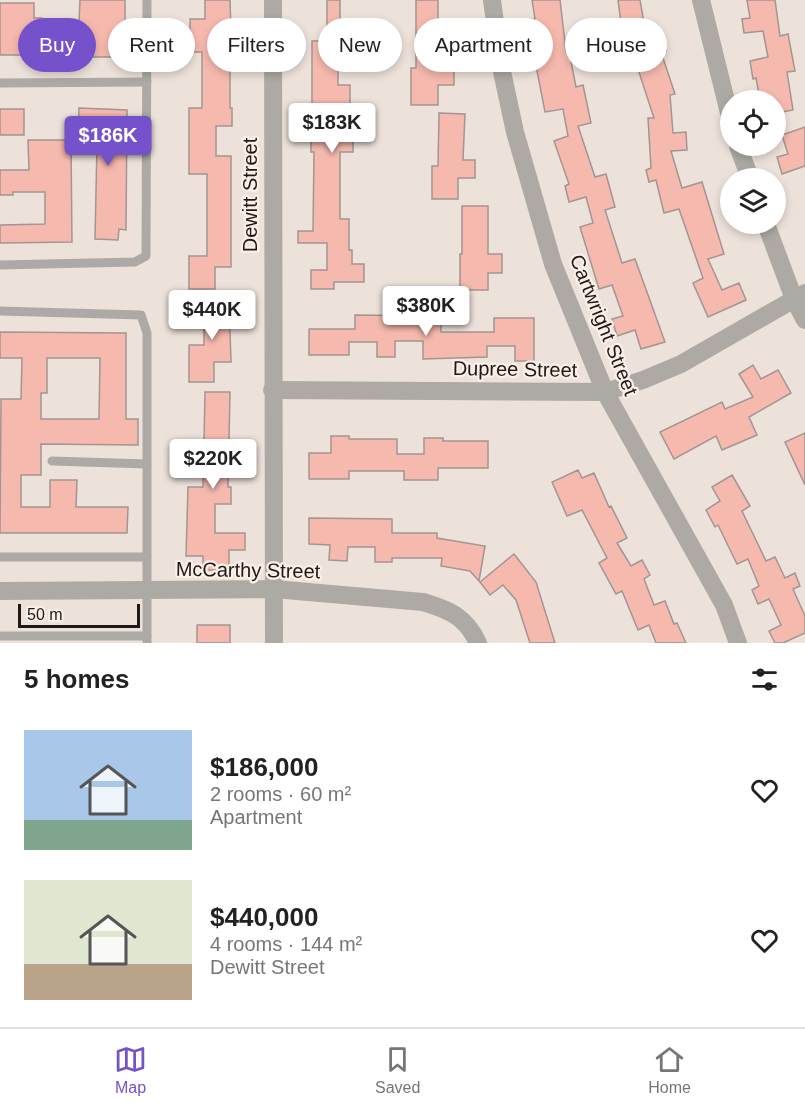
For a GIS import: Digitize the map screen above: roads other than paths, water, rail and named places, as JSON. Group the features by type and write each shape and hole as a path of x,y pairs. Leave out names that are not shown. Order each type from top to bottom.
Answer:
{"street":[{"name":"Dewitt Street","path":"273,0 274,643"},
{"name":"Cartwright Street","path":"492,0 501,67 515,132 554,264 605,392 724,605 738,643"},
{"path":"700,0 723,90"},
{"path":"771,234 800,296 805,320"},
{"name":"Dupree Street","path":"272,390 605,392 643,380 681,364 800,296"},
{"name":"McCarthy Street","path":"0,591 274,589 423,602 440,607 465,621 478,643"}],"lane":[{"path":"0,265 135,262 146,256 147,0"},
{"path":"0,83 147,82"},
{"path":"0,312 141,315 147,333 147,639 0,636"},
{"path":"52,461 147,464"},
{"path":"0,557 147,557"}]}
